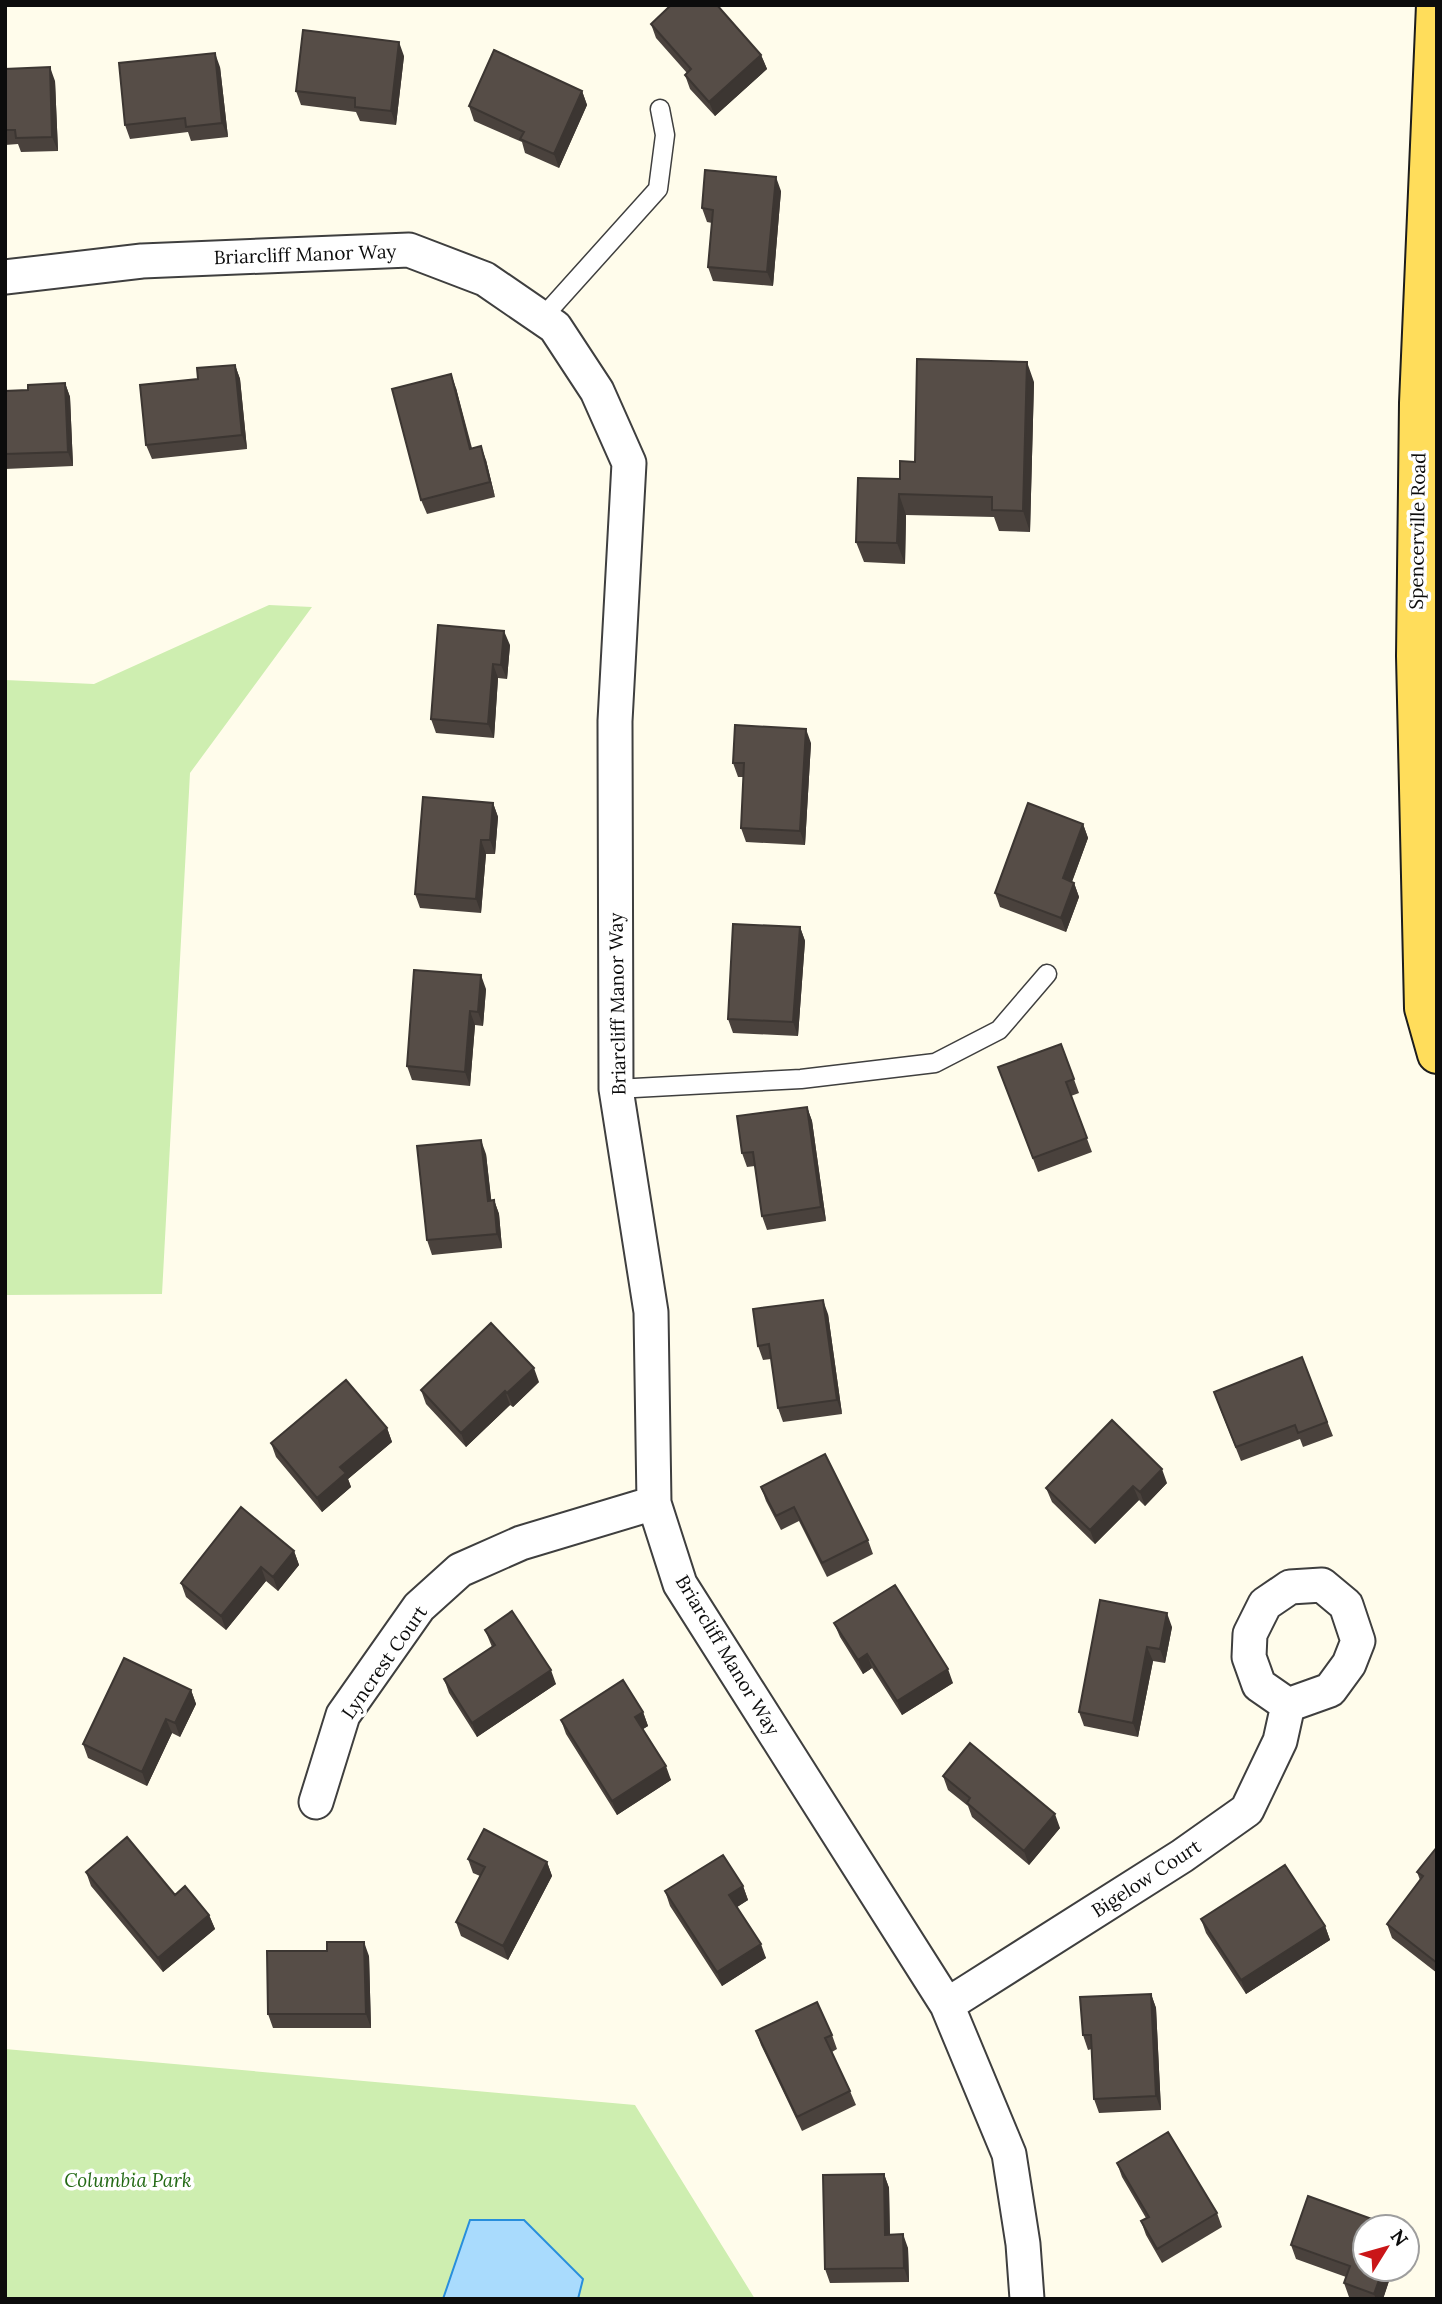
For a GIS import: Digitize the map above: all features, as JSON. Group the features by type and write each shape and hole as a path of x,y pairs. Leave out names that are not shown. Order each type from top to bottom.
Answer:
{"main road":[{"name":"Spencerville Road","path":"1436,5 1428,402 1416,656 1424,1008 1437,1055"}],"street":[{"name":"Briarcliff Manor Way","path":"5,277 142,261 409,250 485,279 555,327 597,391 629,463 615,721 616,1090 651,1311 654,1503 680,1584 947,2005 1009,2154 1023,2244 1027,2299"},
{"name":"Lyncrest Court","path":"316,1802 343,1715 419,1606 460,1570 521,1543 654,1503"},
{"name":"Bigelow Court","path":"947,2005 1182,1856 1247,1810 1280,1741 1288,1705"}],"lane":[{"path":"542,318 658,189 664,135 660,109"},
{"path":"616,1090 801,1079 934,1063 999,1030 1047,974"}],"green space":[{"path":"269,605 312,607 190,773 162,1294 5,1295 5,680 94,684"},
{"name":"Columbia Park","path":"5,2049 635,2105 755,2299 5,2299"}],"water":[{"path":"470,2220 524,2220 583,2279 578,2299 443,2299"}],"building":[{"path":"671,5 717,5 761,55 709,102 685,75 691,69 651,24"},
{"path":"303,30 399,42 391,111 355,107 355,98 296,91"},
{"path":"494,50 582,91 554,154 520,139 524,132 469,106"},
{"path":"215,53 222,123 186,127 185,118 125,125 119,63"},
{"path":"50,67 52,137 16,138 15,130 5,130 5,69"},
{"path":"705,170 776,177 767,272 708,267 713,210 702,208"},
{"path":"917,359 1027,362 1023,511 992,510 992,497 899,494 897,543 856,542 858,478 900,479 900,461 915,462"},
{"path":"235,365 242,435 146,445 140,385 198,379 197,368"},
{"path":"451,374 470,449 481,446 490,482 421,500 392,389"},
{"path":"65,383 68,452 5,454 5,391 28,390 28,385"},
{"path":"438,625 504,631 501,665 493,664 488,724 431,719"},
{"path":"735,725 806,729 800,831 741,828 744,763 733,763"},
{"path":"423,797 493,803 490,840 481,840 476,899 415,894"},
{"path":"1028,803 1083,824 1063,878 1074,883 1061,918 995,893"},
{"path":"733,924 800,927 793,1022 728,1019"},
{"path":"414,970 481,975 478,1012 470,1011 465,1072 407,1066"},
{"path":"1061,1044 1074,1079 1066,1082 1087,1138 1033,1158 998,1067"},
{"path":"807,1107 821,1207 762,1216 753,1152 742,1153 737,1116"},
{"path":"481,1140 488,1201 494,1200 497,1234 427,1240 417,1146"},
{"path":"823,1300 837,1400 778,1408 769,1344 758,1346 753,1309"},
{"path":"491,1323 534,1368 507,1393 505,1391 461,1433 421,1390"},
{"path":"1302,1357 1327,1422 1298,1433 1295,1425 1236,1447 1214,1392"},
{"path":"346,1380 387,1428 340,1467 346,1473 317,1498 271,1443"},
{"path":"1112,1420 1162,1469 1140,1492 1133,1486 1090,1530 1046,1488"},
{"path":"825,1454 868,1540 822,1563 794,1507 776,1516 761,1487"},
{"path":"241,1507 294,1551 273,1577 261,1567 221,1616 181,1583"},
{"path":"895,1585 948,1669 897,1701 867,1654 858,1660 834,1623"},
{"path":"1100,1600 1167,1613 1160,1649 1147,1647 1133,1723 1079,1712"},
{"path":"512,1611 551,1670 472,1723 444,1679 495,1645 485,1630"},
{"path":"124,1658 191,1690 175,1723 166,1719 142,1772 83,1744"},
{"path":"623,1680 643,1712 635,1717 666,1766 612,1801 561,1720"},
{"path":"970,1743 1055,1814 1024,1851 967,1803 970,1798 943,1776"},
{"path":"484,1829 547,1862 503,1946 456,1922 485,1867 468,1859"},
{"path":"127,1837 175,1895 185,1886 209,1915 158,1958 86,1872"},
{"path":"1437,1847 1437,1963 1387,1924 1423,1876 1417,1872"},
{"path":"723,1855 743,1886 729,1895 761,1944 717,1972 665,1891"},
{"path":"1285,1865 1325,1926 1241,1980 1201,1919"},
{"path":"327,1942 364,1942 366,2014 268,2014 267,1951 327,1951"},
{"path":"1151,1994 1156,2096 1094,2099 1091,2035 1083,2035 1080,1997"},
{"path":"817,2002 832,2035 825,2038 850,2091 797,2117 756,2031"},
{"path":"1168,2132 1217,2213 1157,2249 1141,2221 1149,2217 1117,2163"},
{"path":"884,2174 885,2235 903,2234 904,2268 825,2269 823,2175"},
{"path":"1308,2196 1355,2213 1351,2213 1351,2283 1378,2283 1374,2294 1344,2283 1350,2266 1291,2245"}]}
